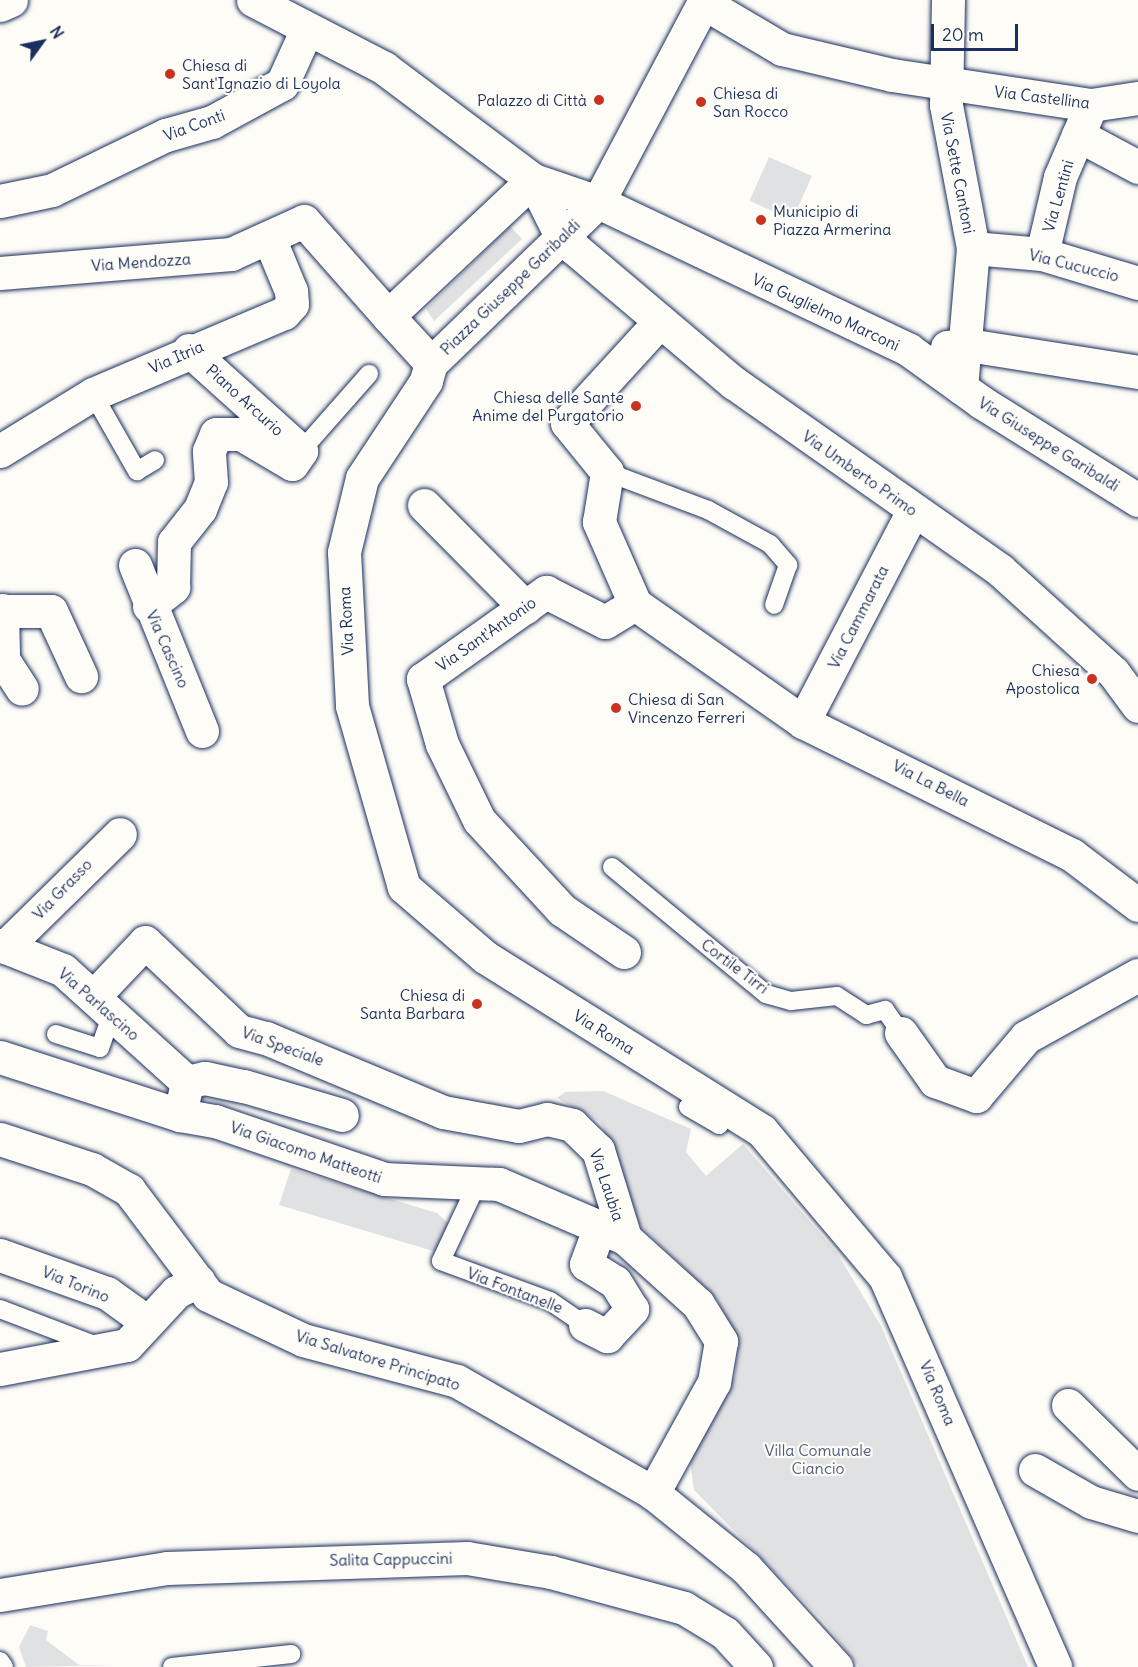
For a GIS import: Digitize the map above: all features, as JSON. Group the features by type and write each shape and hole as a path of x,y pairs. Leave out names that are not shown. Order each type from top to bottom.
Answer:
{"street":[{"path":"0,5 11,0"},
{"path":"253,0 417,90 522,172 567,242"},
{"name":"Via Sette Cantoni","path":"948,0 946,85 972,248 968,345 961,387"},
{"path":"598,202 633,145 704,2"},
{"name":"Via Castellina","path":"704,2 782,49 946,85 1091,105 1138,98"},
{"name":"Via Conti","path":"0,201 52,190 166,135 212,122 282,84 307,29"},
{"name":"Via Lentini","path":"1042,254 1060,177 1091,105"},
{"path":"1078,135 1138,167"},
{"path":"381,308 522,172"},
{"name":"Piazza Giuseppe Garibaldi","path":"381,308 431,363 474,333 567,242 598,202 522,172"},
{"name":"Via Guglielmo Marconi","path":"598,202 686,246 909,350 961,387"},
{"name":"Via Mendozza","path":"0,273 231,254 304,221 381,308"},
{"name":"Via Itria","path":"0,451 93,394 189,350 284,314 292,304 273,236"},
{"name":"Via Umberto Primo","path":"567,242 734,383 999,570 1113,672 1138,706"},
{"name":"Via Cucuccio","path":"972,248 1042,254 1138,283"},
{"path":"631,594 599,522 607,472 567,423 660,321"},
{"path":"909,350 968,345 1138,372"},
{"name":"Piano Arcurio","path":"189,350 301,451"},
{"name":"Via Roma","path":"431,363 426,381 362,478 344,552 352,706 391,853 404,887 485,957 762,1131 885,1277 1055,1667"},
{"name":"Via Giuseppe Garibaldi","path":"961,387 1138,500"},
{"path":"148,606 173,587 174,542 200,509 211,482 209,451 216,435 241,434 292,464 301,451"},
{"path":"424,505 525,607"},
{"name":"Via Cammarata","path":"803,722 913,511"},
{"name":"Via Cascino","path":"135,565 148,606 202,731"},
{"name":"Via Sant'Antonio","path":"624,952 562,910 500,847 479,820 442,744 423,679 546,592 605,622 631,594"},
{"name":"Via La Bella","path":"631,594 803,722 1072,855 1138,905"},
{"path":"21,689 1,655 1,611 51,611 81,676"},
{"name":"Via Grasso","path":"3,946 120,834"},
{"name":"Via Speciale","path":"103,1004 145,942 239,1031 267,1038 409,1101 519,1126"},
{"name":"Via Parlascino","path":"3,946 63,970 187,1082"},
{"path":"901,1033 935,1081 976,1096 1026,1037 1138,975"},
{"name":"Via Giacomo Matteotti","path":"0,1057 180,1115 215,1121 384,1179 499,1184 612,1232 698,1304 721,1341 714,1382 653,1493"},
{"path":"180,1115 187,1082 205,1078 244,1086 342,1114"},
{"name":"Via Laubia","path":"519,1126 562,1121 584,1133 598,1150 612,1232"},
{"name":"Via Salvatore Principato","path":"0,1139 92,1169 129,1190 208,1295 303,1340 457,1381 653,1493 746,1568 836,1667"},
{"path":"585,1324 607,1336 632,1310 615,1282 586,1264 612,1232"},
{"name":"Via Torino","path":"0,1255 107,1293 147,1322"},
{"path":"0,1369 127,1345 176,1292 199,1281"},
{"path":"1068,1405 1138,1474"},
{"path":"1035,1470 1091,1502 1138,1516"},
{"name":"Salita Cappuccini","path":"0,1595 167,1568 467,1558 551,1572 684,1608 725,1633 756,1667"}],"lane":[{"path":"301,451 369,374"},
{"path":"93,394 136,471 155,460"},
{"path":"607,472 708,510 770,544 788,565 774,605"},
{"name":"Cortile Tirri","path":"612,867 766,994 791,1000 837,996 866,1015 885,1010 901,1033"},
{"path":"56,1034 100,1048 103,1004"},
{"path":"688,1107 719,1125 728,1109"},
{"name":"Via Fontanelle","path":"477,1184 441,1261 550,1301 585,1324"},
{"path":"0,1309 105,1349"},
{"path":"172,1667 291,1654"},
{"path":"0,1661 4,1667"}],"green space":[{"path":"769,157 812,176 792,220 749,201"},
{"path":"510,226 522,239 434,321 426,309"},
{"name":"Villa Comunale Ciancio","path":"603,1091 691,1129 686,1152 706,1176 743,1144 837,1253 881,1326 1028,1667 859,1667 825,1623 694,1490 690,1461 735,1376 739,1341 717,1299 637,1223 617,1156 600,1122 557,1098 565,1092"},
{"path":"291,1169 437,1213 450,1225 440,1253 279,1205"},
{"path":"30,1625 48,1631 46,1640 79,1665 119,1665 26,1667 19,1647"}],"place":[{"name":"Chiesa di Sant'Ignazio di Loyola","path":"170,74"},
{"name":"Palazzo di Città","path":"599,100"},
{"name":"Chiesa di San Rocco","path":"701,102"},
{"name":"Municipio di Piazza Armerina","path":"761,220"},
{"name":"Chiesa delle Sante Anime del Purgatorio","path":"636,406"},
{"name":"Chiesa Apostolica","path":"1092,679"},
{"name":"Chiesa di San Vincenzo Ferreri","path":"616,708"},
{"name":"Chiesa di Santa Barbara","path":"477,1004"}]}
